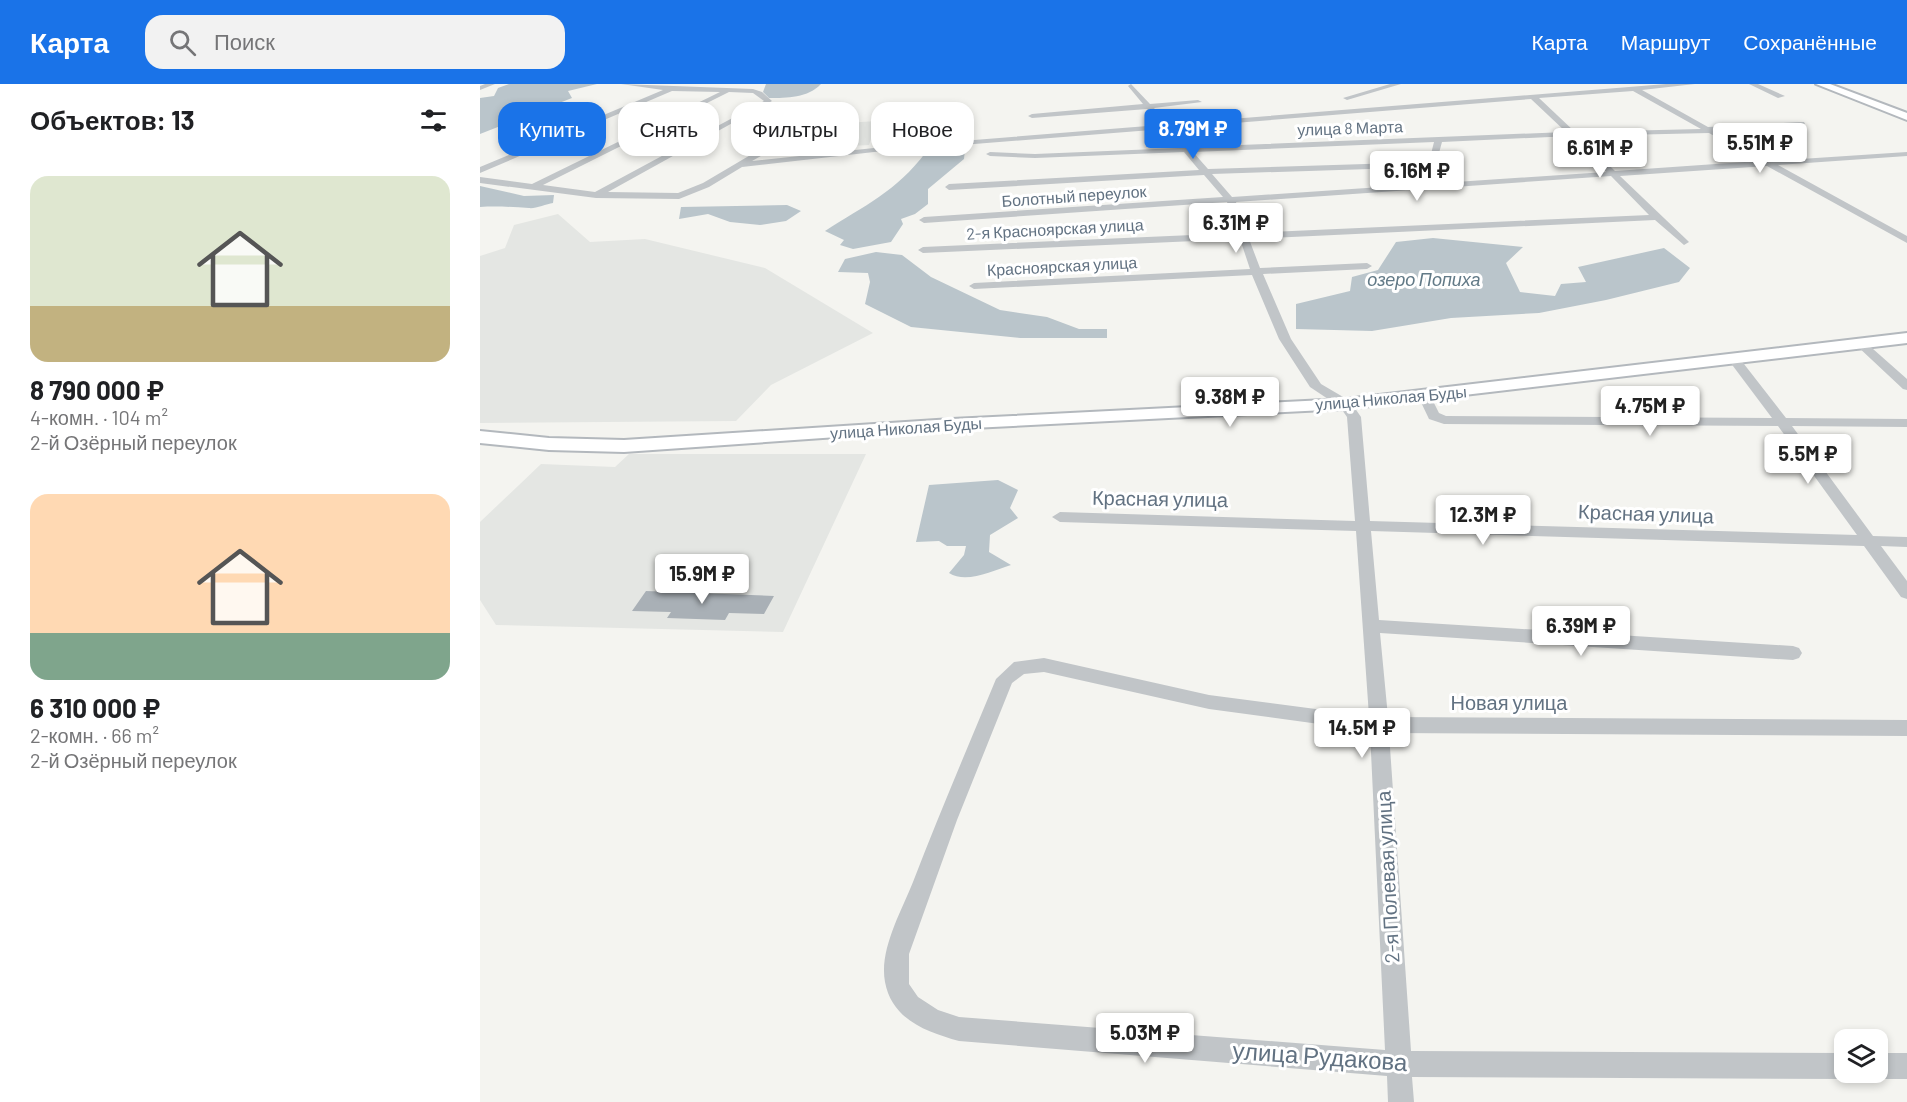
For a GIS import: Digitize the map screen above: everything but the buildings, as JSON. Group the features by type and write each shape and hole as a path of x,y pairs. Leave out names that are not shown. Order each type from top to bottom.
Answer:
{"street":[{"path":"480,88 492,84"},
{"path":"596,195 768,101 757,92 673,89 624,84"},
{"path":"480,170 684,84"},
{"path":"1347,98 1398,84"},
{"path":"742,165 874,150 1533,97 1631,86 1692,84"},
{"path":"1752,84 1781,96"},
{"path":"1821,84 1907,117"},
{"path":"1131,86 1231,201 1256,271 1285,339 1310,377 1326,394 1346,404"},
{"path":"1631,86 1907,240"},
{"path":"531,188 730,90"},
{"path":"1533,97 1684,242"},
{"path":"1032,116 1198,102"},
{"name":"улица 8 Марта","path":"990,154 1035,156 1709,130 1801,124"},
{"path":"949,187 1206,172 1432,164 1438,140"},
{"name":"Болотный переулок","path":"924,220 1771,165 1907,154"},
{"path":"480,180 596,195 680,196 706,185 756,156"},
{"name":"2-я Красноярская улица","path":"923,250 1244,235 1390,232 1656,217"},
{"path":"1883,227 1907,224"},
{"name":"Красноярская улица","path":"974,286 1368,266"},
{"name":"улица Николая Буды","path":"480,437 549,444 624,446 963,424 1346,404 1907,338"},
{"path":"1860,343 1907,386"},
{"path":"1733,358 1907,593"},
{"path":"1424,396 1434,417 1444,420 1907,423"},
{"name":"2-я Полевая улица","path":"1346,404 1354,417 1379,725 1401,1102"},
{"name":"Красная улица","path":"1060,518 1363,525 1907,543"},
{"path":"1370,626 1793,653"},
{"name":"Новая улица","path":"1044,665 1209,702 1379,725 1907,728"},
{"name":"улица Рудакова","path":"1044,665 1020,667 1005,680 947,820 897,954 894,972 899,993 914,1011 932,1022 959,1029 1398,1064 1834,1066"},
{"path":"1888,1066 1907,1066"}],"shaded area":[{"path":"871,121 869,145 859,146 859,122"},
{"path":"558,214 590,242 645,239 765,268 873,333 771,385 736,421 480,423 480,256 505,248 514,225"},
{"path":"629,454 866,454 783,632 496,625 480,600 480,522 541,464 615,467"}],"water":[{"path":"509,84 597,84 568,91 572,98 562,102 498,102 498,127 480,134 480,98 494,96 498,88"},
{"path":"766,84 821,84 804,95 769,98 763,92"},
{"path":"923,156 964,156 964,159 928,189 928,204 915,214 901,219 903,224 891,242 853,249 840,245 844,240 825,231 891,188"},
{"path":"480,186 524,196 554,195 553,203 531,208 480,207"},
{"path":"787,205 801,211 786,221 760,225 730,222 708,214 679,219 681,207"},
{"name":"озеро Попиха","path":"1433,238 1523,247 1506,263 1520,292 1555,296 1561,284 1586,282 1578,267 1664,248 1690,268 1679,282 1539,313 1451,318 1372,331 1296,329 1296,304 1350,291 1352,277 1378,270 1396,242"},
{"path":"876,252 902,255 931,277 1000,310 1047,317 1079,329 1107,329 1107,338 1020,338 911,327 865,304 870,282 868,273 838,272 845,259"},
{"path":"998,480 1018,490 1010,508 1018,518 990,535 989,552 1011,565 971,577 949,573 964,555 966,546 947,546 939,541 916,542 929,485"}]}
